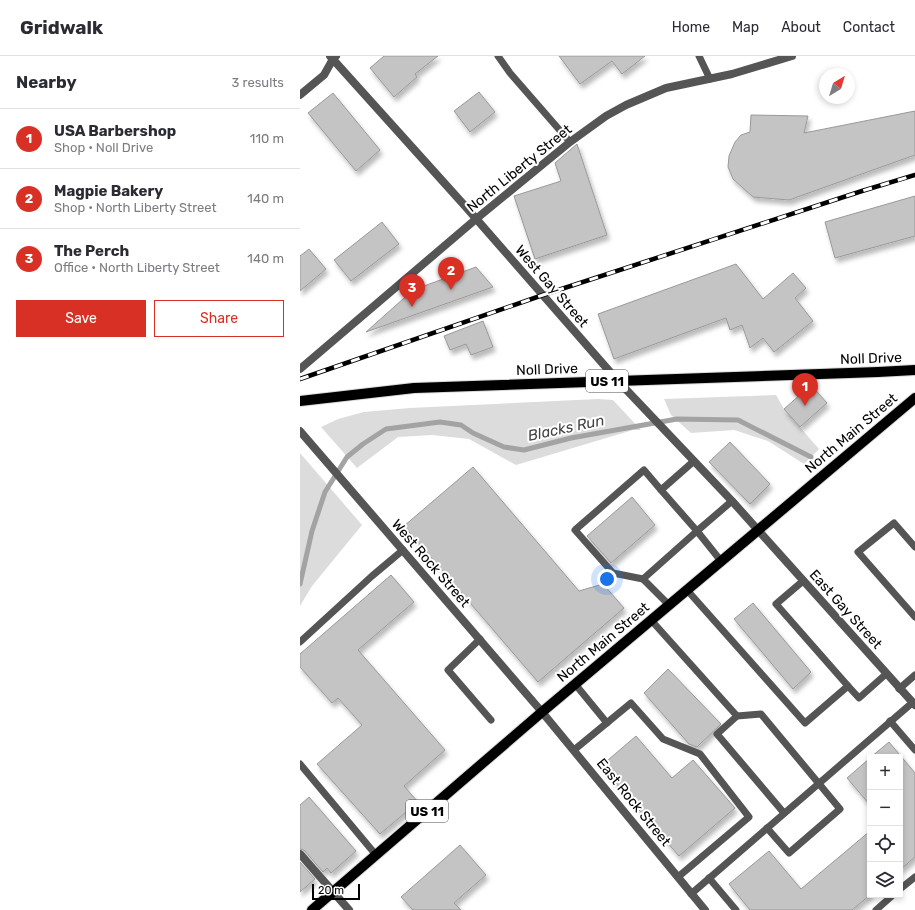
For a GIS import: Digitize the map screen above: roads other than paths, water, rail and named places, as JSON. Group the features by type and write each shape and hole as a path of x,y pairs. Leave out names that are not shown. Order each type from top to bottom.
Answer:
{"main road":[{"name":"Noll Drive","path":"300,401 414,388 915,370"},
{"name":"North Main Street","path":"312,910 542,712 915,398"}],"street":[{"name":"North Liberty Street","path":"300,369 476,219 570,142 606,116 626,105 666,88 732,74 792,56"},
{"path":"300,95 324,75 333,57"},
{"name":"West Gay Street","path":"333,57 618,381 758,530"},
{"name":"West Rock Street","path":"300,431 542,712"},
{"name":"East Gay Street","path":"758,530 914,704"},
{"name":"East Rock Street","path":"542,712 705,910"},
{"path":"300,854 349,910"}],"lane":[{"path":"498,56 510,73 570,142"},
{"path":"699,56 710,79"},
{"path":"661,490 694,461"},
{"path":"669,605 644,579 613,574 575,530 644,470 721,561"},
{"path":"644,579 732,501"},
{"path":"915,547 894,523 858,552 915,616"},
{"path":"300,642 372,576 403,550"},
{"path":"803,581 776,604 848,686 859,698 886,674"},
{"path":"687,590 805,723 848,686"},
{"path":"651,620 737,716"},
{"path":"480,639 448,670 490,720"},
{"path":"899,689 915,674"},
{"path":"575,684 607,723"},
{"path":"574,750 631,703 663,740 700,754 749,817 678,877"},
{"path":"691,894 890,722 914,704"},
{"path":"767,828 789,853 840,809 761,714 737,716 717,734 784,813"},
{"path":"890,722 915,750"},
{"path":"300,764 376,855"},
{"path":"903,887 915,877"},
{"path":"709,878 736,910"},
{"path":"876,910 890,898"}],"waterway":[{"name":"Blacks Run","path":"300,584 312,531 325,492 347,457 363,444 386,429 440,422 461,425 473,433 504,447 524,450 571,438 677,419 738,420 811,457"}],"railway":[{"path":"300,379 543,295 915,175"}],"place":[{"name":"Magpie Bakery","path":"451,290"},
{"name":"The Perch","path":"412,307"},
{"name":"USA Barbershop","path":"805,406"}]}
